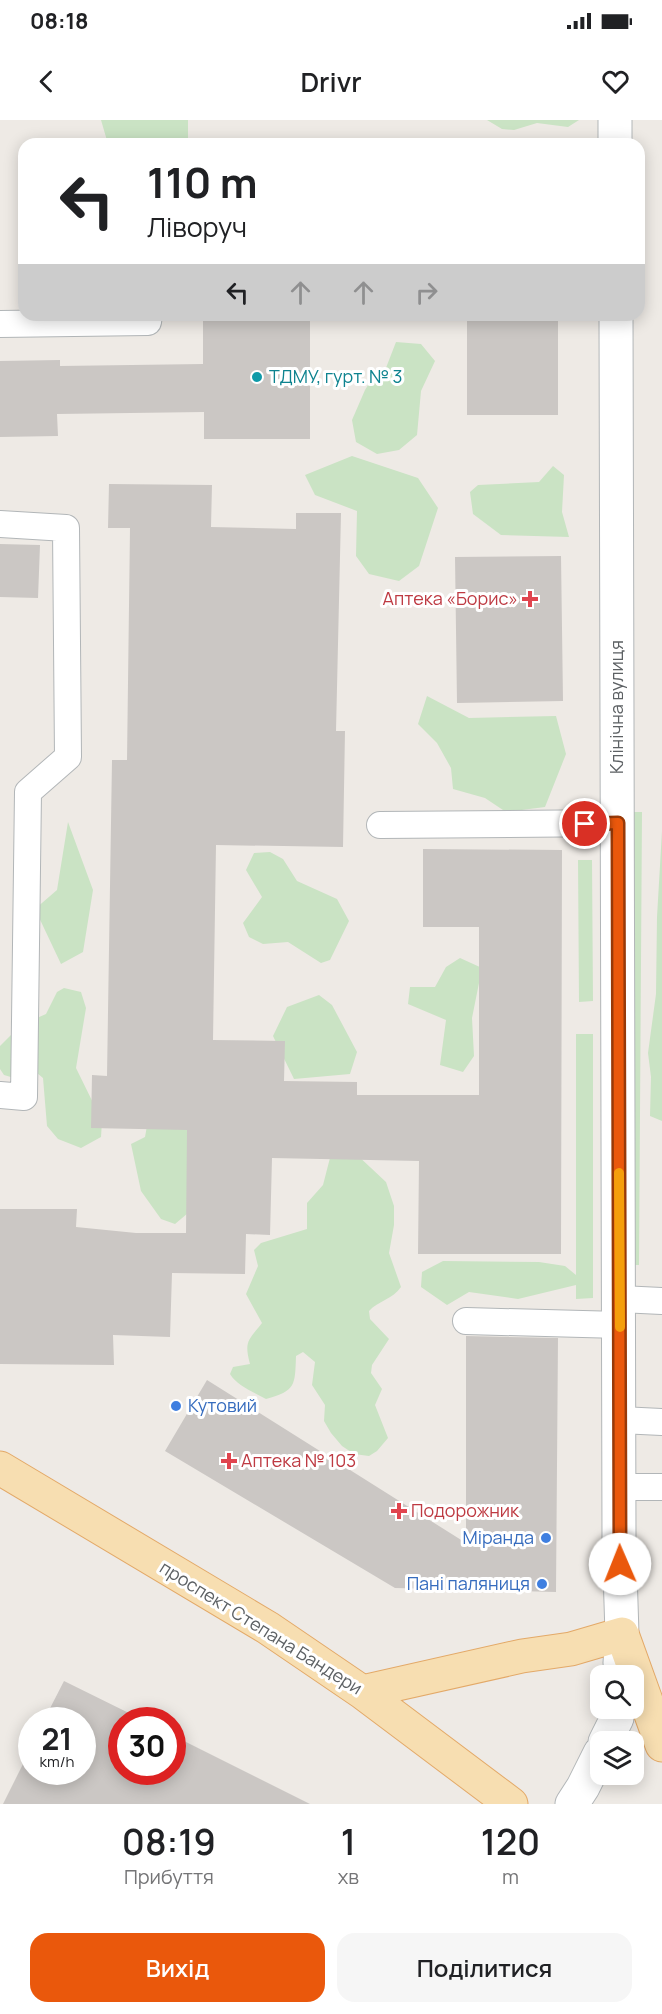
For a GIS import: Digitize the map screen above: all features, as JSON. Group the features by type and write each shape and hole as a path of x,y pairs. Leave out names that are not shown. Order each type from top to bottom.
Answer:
{"main road":[{"name":"проспект Степана Бандери","path":"2,1473 268,1628 363,1692 511,1804"},
{"path":"363,1692 522,1656 571,1649 622,1634 662,1745"}],"street":[{"path":"615,120 615,138"},
{"name":"Клінічна вулиця","path":"616,321 621,1665"},
{"path":"572,1804 590,1773"}],"lane":[{"path":"0,324 148,321"},
{"path":"0,524 66,528 68,746 68,757 28,792 24,1097 0,1095"},
{"path":"381,825 618,823"},
{"path":"466,1321 620,1312 662,1301"},
{"path":"620,1420 662,1422"},
{"path":"620,1487 662,1487"}],"green space":[{"path":"101,120 188,120 188,138 106,138"},
{"path":"487,120 579,120 568,127 537,123 514,130 502,129"},
{"path":"396,342 421,344 435,361 421,391 417,435 399,450 377,454 356,442 352,420 373,377 384,373"},
{"path":"352,456 418,478 438,508 419,566 399,581 369,574 356,556 357,511 315,495 305,475"},
{"path":"553,466 564,475 562,512 569,537 501,535 473,514 470,492 478,485 539,482"},
{"path":"427,696 469,718 556,716 566,754 545,807 506,812 485,798 453,789 451,768 437,743 418,724"},
{"path":"634,812 642,812 639,1265 630,1265"},
{"path":"68,822 93,890 83,952 61,964 35,909 57,890"},
{"path":"662,831 662,1121 650,1116 651,1077 648,1053 656,994 657,917"},
{"path":"270,852 283,859 297,881 337,899 349,921 330,960 321,963 288,942 263,944 249,937 243,923 262,897 246,870 254,853"},
{"path":"578,860 592,860 593,1001 579,1002"},
{"path":"460,958 482,968 472,1018 474,1056 463,1072 440,1065 446,1020 408,1004 410,987 435,987 446,967"},
{"path":"64,988 81,992 86,1008 76,1068 102,1121 101,1137 81,1148 58,1139 47,1126 43,1078 37,1073 21,1080 4,1075 0,1069 0,1046 21,1025 46,1014 57,992"},
{"path":"319,995 332,1005 357,1052 350,1074 294,1079 273,1036 287,1007"},
{"path":"179,1030 194,1208 175,1224 161,1219 141,1191 131,1144 145,1137 150,1109"},
{"path":"576,1034 593,1034 593,1298 576,1299 576,1285 518,1299 469,1292 447,1305 421,1287 422,1272 443,1261 539,1262 565,1266 576,1275"},
{"path":"355,1153 386,1182 394,1206 394,1225 389,1253 401,1287 369,1311 370,1319 389,1339 372,1365 371,1373 382,1389 375,1405 388,1438 377,1451 369,1456 354,1454 342,1446 331,1433 324,1421 325,1405 312,1385 315,1362 303,1352 296,1356 292,1385 288,1390 276,1396 266,1399 241,1385 230,1374 233,1367 250,1364 248,1342 262,1323 246,1294 258,1266 254,1250 261,1243 307,1229 307,1203 323,1185 331,1154"}],"building":[{"path":"203,321 310,321 310,439 204,439 204,412 57,414 58,436 0,437 0,361 60,360 60,366 203,364"},
{"path":"467,321 558,321 558,415 467,415"},
{"path":"109,484 212,485 211,527 296,529 296,513 341,513 336,731 345,731 343,847 216,845 213,1040 285,1041 284,1081 357,1082 357,1095 479,1095 479,927 423,927 423,849 562,850 561,1254 418,1254 419,1161 272,1158 270,1235 246,1234 245,1274 172,1273 170,1337 113,1335 114,1365 0,1364 0,1209 77,1209 76,1227 136,1233 186,1233 187,1130 91,1128 92,1075 107,1076 112,760 127,760 130,528 108,528"},
{"path":"0,544 40,545 38,598 0,597"},
{"path":"561,556 563,701 457,703 455,557"},
{"path":"466,1336 558,1338 556,1592 395,1588 165,1451 207,1380 466,1543"},
{"path":"64,1681 117,1707 108,1707 108,1785 186,1785 186,1742 310,1804 3,1804 18,1774 18,1785 96,1785 96,1707 51,1707"}],"slow traffic":[{"path":"619,1173 620,1327"}],"place":[{"name":"ТДМУ, гурт. № 3","path":"257,377"},
{"name":"Аптека «Борис»","path":"530,599"},
{"name":"Кутовий","path":"176,1406"},
{"name":"Аптека № 103","path":"229,1461"},
{"name":"Подорожник","path":"399,1511"},
{"name":"Міранда","path":"546,1538"},
{"name":"Пані паляниця","path":"542,1584"}],"route":[{"path":"585,824 618,823 620,1564"}]}
